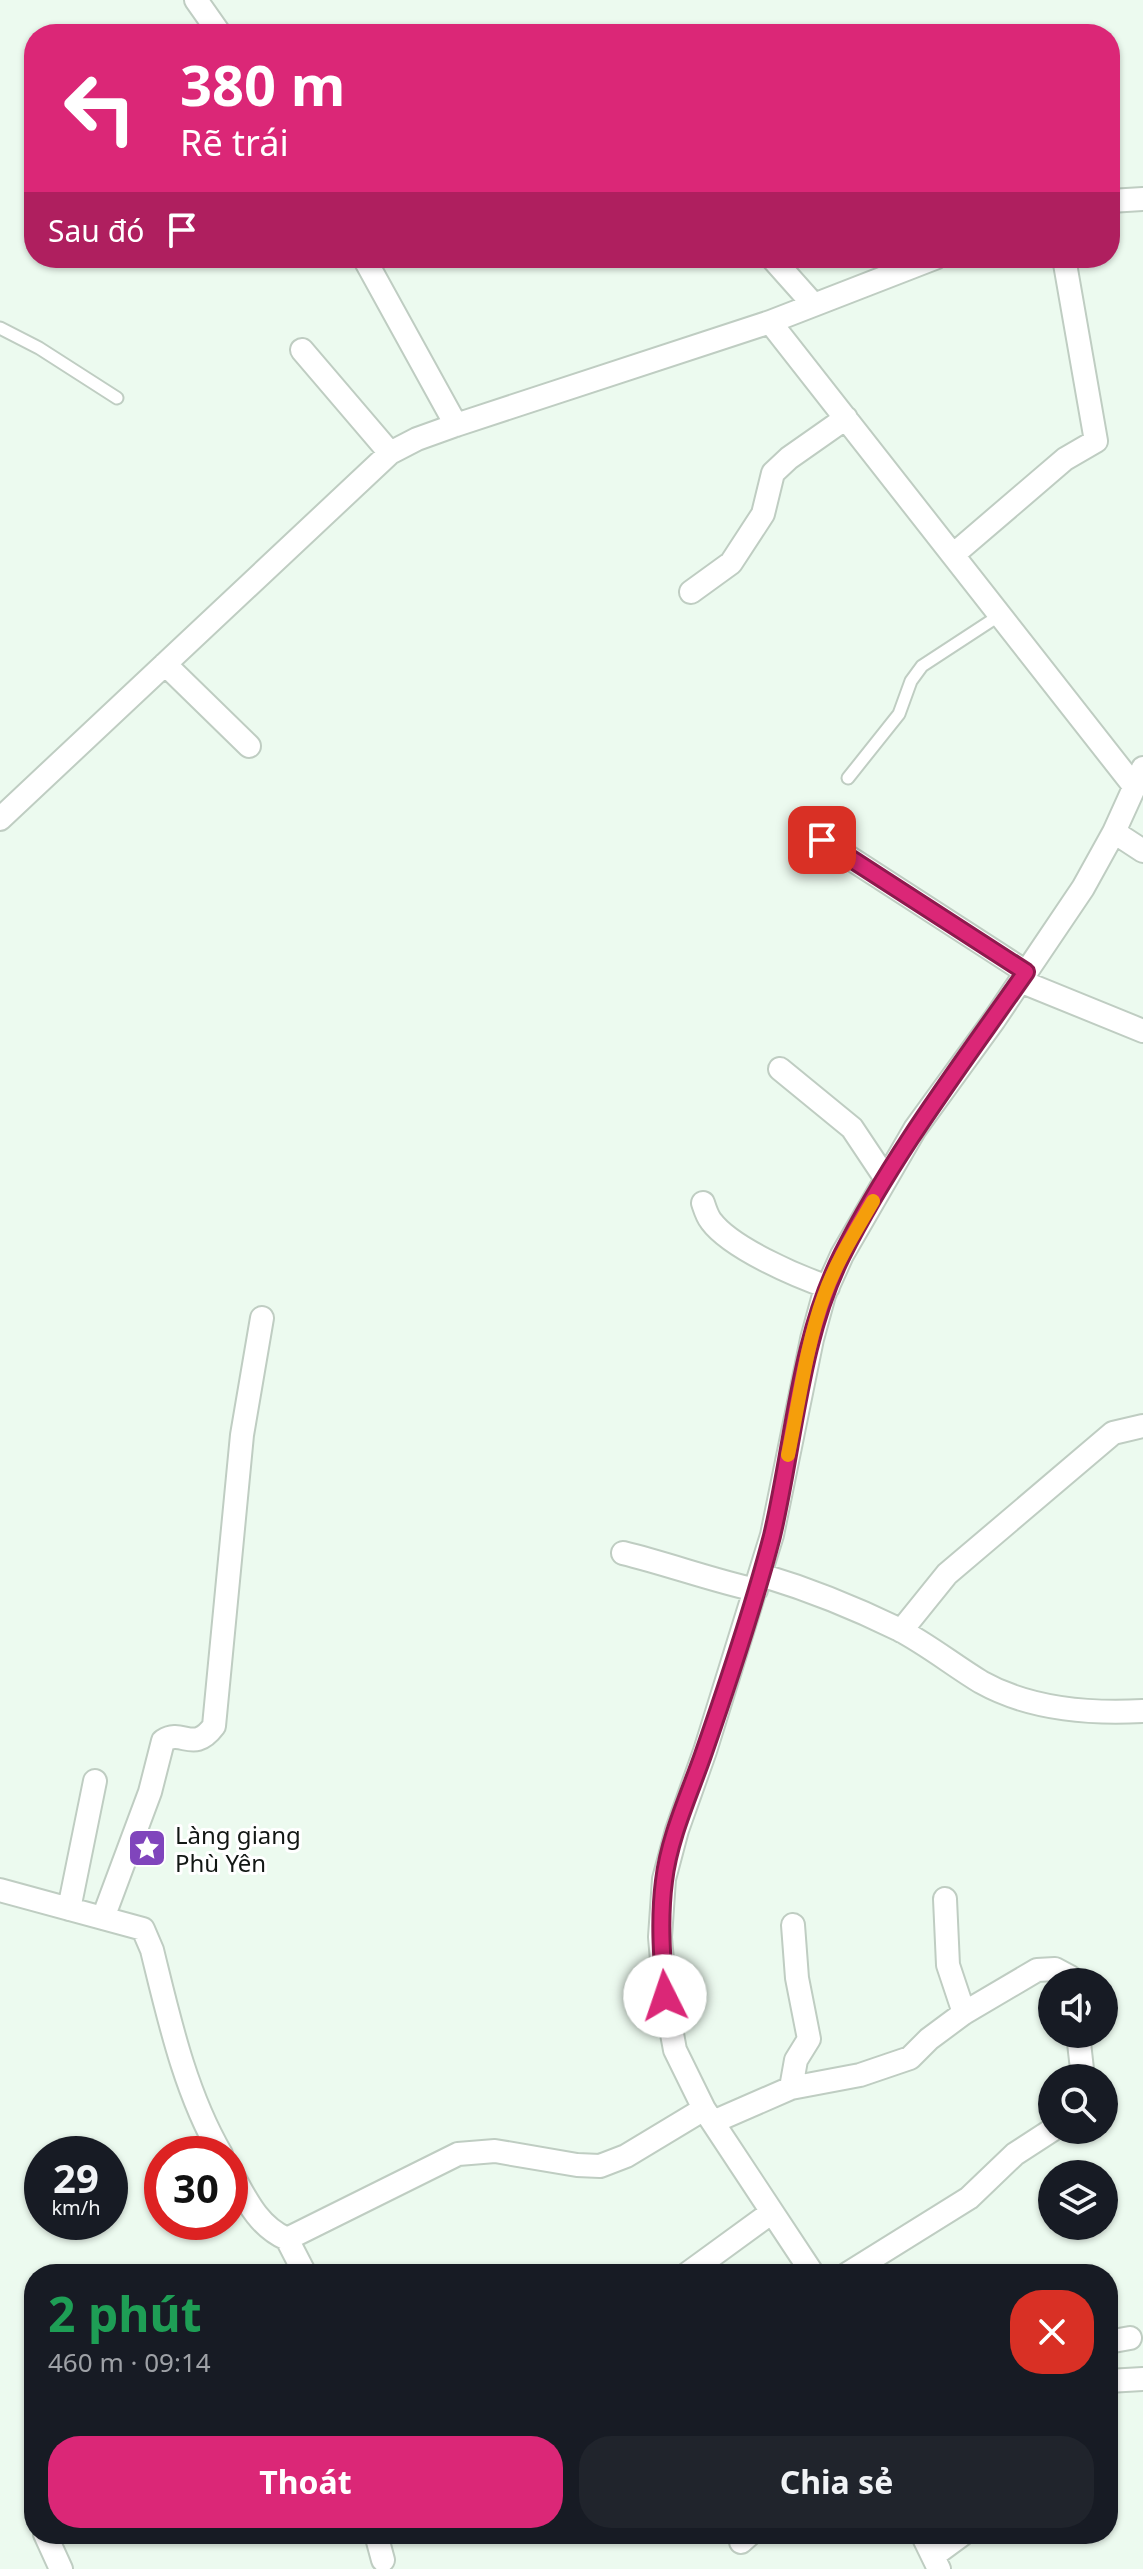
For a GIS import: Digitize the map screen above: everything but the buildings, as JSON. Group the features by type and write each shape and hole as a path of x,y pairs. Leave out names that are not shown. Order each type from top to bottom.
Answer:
{"street":[{"path":"196,0 213,24"},
{"path":"1120,200 1143,199"},
{"path":"370,268 456,425"},
{"path":"781,268 813,304"},
{"path":"0,819 390,453 456,425 770,322 908,268"},
{"path":"953,555 1065,459 1096,441 1066,268"},
{"path":"770,322 1000,615 1139,777 1114,832 1083,888 915,1129 842,1255 828,1287 812,1339 772,1535 664,1879 660,1937 665,1996 675,2050 709,2116 806,2264"},
{"path":"302,350 390,453"},
{"path":"691,592 731,563 763,514 773,473 846,418"},
{"path":"165,664 249,746"},
{"path":"1114,832 1143,851"},
{"path":"822,840 1023,977 1143,1031"},
{"path":"780,1069 852,1128 886,1179"},
{"path":"703,1203 709,1219 721,1232 754,1253 828,1287"},
{"path":"103,1918 150,1792 163,1741 169,1737 199,1740 205,1738 214,1726 242,1435 262,1318"},
{"path":"901,1631 947,1574 1113,1433 1143,1426"},
{"path":"623,1553 671,1565 718,1582 758,1582 810,1590 901,1631 984,1683 1013,1696 1052,1706 1095,1711 1143,1711"},
{"path":"69,1909 95,1781"},
{"path":"0,1890 143,1929 152,1950 190,2085 211,2136"},
{"path":"945,1899 948,1965 964,2013"},
{"path":"791,2088 796,2060 809,2039 797,1978 793,1925"},
{"path":"287,2239 458,2154 495,2151 600,2166 709,2116 791,2088 860,2075 910,2058 929,2039 964,2013 1038,1970"},
{"path":"863,2264 969,2198 1015,2154 1038,2139"},
{"path":"248,2202 271,2232 287,2239 300,2264"},
{"path":"701,2264 772,2212"},
{"path":"1118,2380 1143,2379"},
{"path":"50,2544 61,2569"},
{"path":"379,2544 383,2560"},
{"path":"927,2544 936,2563 954,2544"}],"lane":[{"path":"0,328 39,348 117,398"},
{"path":"848,778 899,714 911,681 922,666 1000,615"}],"slow traffic":[{"path":"788,1455 824,1295 842,1255 873,1201"}],"place":[{"name":"Làng giang Phù Yên","path":"147,1848"}],"route":[{"path":"665,1996 660,1937 664,1879 772,1535 812,1339 824,1295 842,1255 915,1129 1026,972 822,840"}]}
